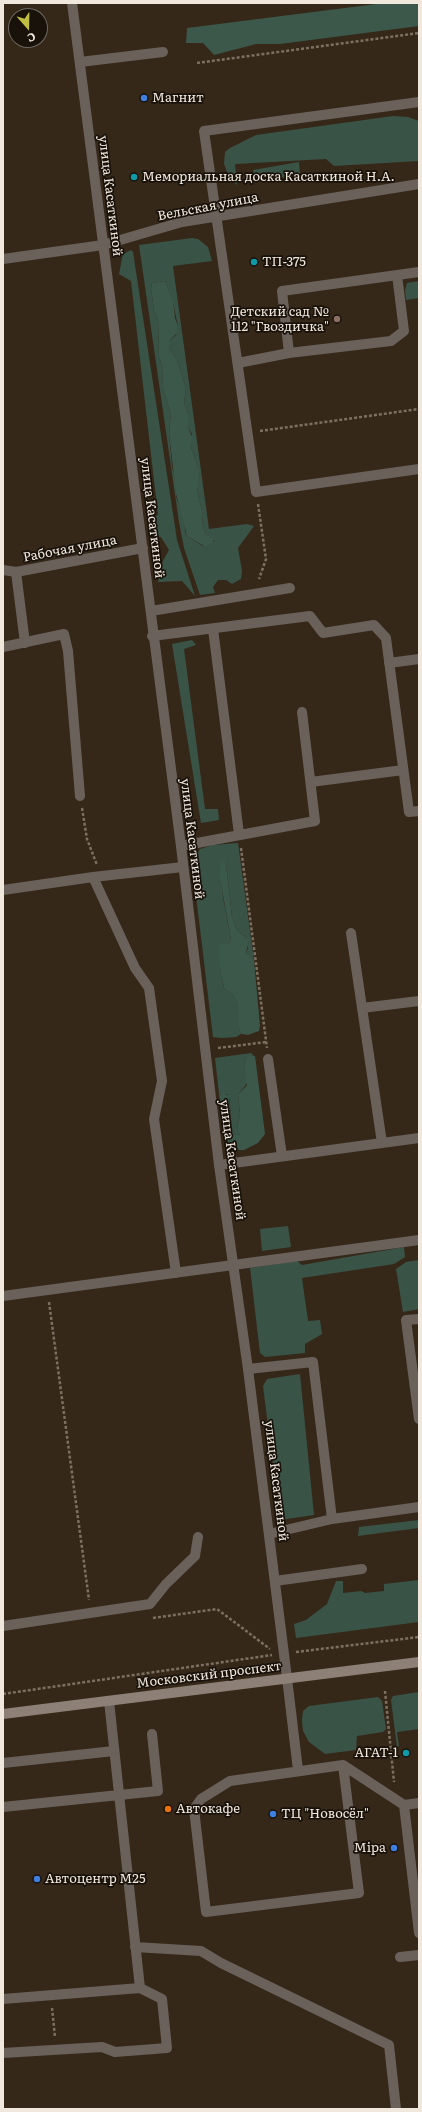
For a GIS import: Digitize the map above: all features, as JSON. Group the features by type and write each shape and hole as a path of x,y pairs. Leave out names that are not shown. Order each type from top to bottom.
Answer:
{"main road":[{"name":"Московский проспект","path":"3,1714 419,1662"}],"street":[{"name":"улица Касаткиной","path":"72,3 150,610 152,636 181,846 204,1050 248,1369 298,1770"},
{"path":"80,62 163,52"},
{"path":"419,102 204,131 256,492 419,469"},
{"name":"Вельская улица","path":"3,260 103,245 182,222 419,184"},
{"path":"289,354 282,291 419,272"},
{"path":"238,363 289,354 391,341 404,331 397,274"},
{"name":"Рабочая улица","path":"3,570 16,572 142,548"},
{"path":"16,572 25,643"},
{"path":"150,610 290,588"},
{"path":"152,636 310,616 324,633 374,625 386,638 409,812 419,811"},
{"path":"213,629 239,834"},
{"path":"3,647 64,634 68,651 80,796"},
{"path":"389,663 419,660"},
{"path":"181,846 315,821 302,712"},
{"path":"311,782 403,770"},
{"path":"3,890 183,867"},
{"path":"98,877 135,968 149,988 162,1081 154,1119 176,1273"},
{"path":"351,933 382,1143"},
{"path":"362,1008 419,1001"},
{"path":"268,1059 282,1156"},
{"path":"219,1165 419,1138"},
{"path":"3,1296 419,1240"},
{"path":"419,1319 406,1320 419,1420"},
{"path":"248,1369 313,1362 332,1519"},
{"path":"269,1534 332,1519 419,1507"},
{"path":"3,1626 150,1604 166,1584 195,1556 198,1537"},
{"path":"275,1581 362,1569"},
{"path":"109,1701 140,1988"},
{"path":"3,1807 158,1791 152,1734"},
{"path":"3,1763 114,1751"},
{"path":"343,1765 358,1893 206,1912 194,1809 201,1799 230,1781 298,1770 343,1765 400,1802 419,1803"},
{"path":"400,1802 414,1849 419,1933"},
{"path":"135,1948 201,1951 221,1963 388,2045 396,2109"},
{"path":"400,1957 419,1955"},
{"path":"3,1999 140,1988 162,1998 167,2048 115,2052 102,2047 3,2054"}],"path":[{"path":"197,63 419,33"},
{"path":"247,432 419,409"},
{"path":"254,594 266,559 256,492"},
{"path":"80,796 87,839 98,877"},
{"path":"239,834 268,1059"},
{"path":"204,1050 266,1042"},
{"path":"48,1290 91,1613"},
{"path":"3,1694 277,1654 217,1609 147,1619"},
{"path":"284,1654 419,1637"},
{"path":"384,1691 400,1802"},
{"path":"51,1994 57,2050"}],"green space":[{"path":"384,3 419,3 419,26 280,44 256,44 214,55 203,43 186,43 187,28"},
{"path":"393,116 408,117 419,121 419,161 334,166 326,159 235,164 237,185 230,179 224,164 225,152 256,135"},
{"path":"299,162 300,175 255,181 253,170"},
{"path":"192,238 198,239 208,247 212,261 173,266 209,529 247,524 254,526 238,548 242,571 241,579 232,584 226,580 218,580 213,587 215,593 200,595 184,548 179,522 139,245","holes":["165,281 172,298 178,326 176,335 169,341 169,348 177,359 186,388 184,403 188,414 188,427 192,434 190,445 198,466 197,489 203,516 202,524 206,534 215,541 203,546 187,536 184,519 176,497 176,484 172,467 169,432 171,414 162,386 163,369 159,357 158,320 154,311 151,288 152,283"]},
{"path":"131,250 133,252 177,540 195,596 182,581 158,582 163,561 169,550 161,537 153,536 150,518 158,515 131,281 119,274 123,254"},
{"path":"165,281 173,300 175,318 178,326 177,333 169,341 169,348 177,359 186,388 184,403 188,414 188,427 193,439 190,445 198,466 199,478 197,489 203,516 202,524 206,534 214,539 213,543 206,546 187,536 176,494 169,433 171,414 162,386 163,369 159,357 158,320 154,311 151,288 152,283"},
{"path":"419,281 419,298 406,300 405,290 407,283"},
{"path":"192,640 196,645 184,649 205,809 218,809 219,820 201,823 172,644"},
{"path":"238,843 254,960 246,953 248,948 247,938 237,930 232,917 226,863 219,862 223,897 231,940 228,944 220,944 221,975 224,988 234,996 237,1002 239,1008 239,1029 241,1034 236,1037 222,1038 213,1037 192,862 200,849 213,845"},
{"path":"222,860 226,863 232,917 237,930 249,940 246,953 254,960 260,1026 259,1031 248,1035 241,1034 239,1029 238,1005 234,996 224,988 221,975 218,949 220,944 228,944 231,940 220,878 219,862"},
{"path":"251,1053 253,1055 246,1059 244,1067 248,1082 238,1095 240,1114 237,1128 241,1133 238,1136 235,1135 231,1128 230,1101 227,1094 220,1099 220,1102 215,1058"},
{"path":"250,1055 255,1056 265,1134 258,1143 244,1150 238,1150 230,1146 225,1137 220,1099 222,1093 229,1096 231,1128 235,1135 240,1135 237,1128 240,1114 238,1095 247,1085 244,1067 246,1059"},
{"path":"288,1226 291,1247 262,1251 260,1229"},
{"path":"404,1247 405,1257 394,1264 302,1278 308,1321 320,1320 322,1334 305,1344 305,1353 265,1357 260,1353 250,1268 297,1261 302,1265"},
{"path":"419,1260 419,1309 403,1312 396,1269 406,1262"},
{"path":"300,1374 314,1515 280,1520 263,1386 267,1379"},
{"path":"419,1520 419,1528 358,1536 359,1527"},
{"path":"419,1580 419,1622 296,1638 294,1624 306,1620 327,1604 336,1581 343,1581 343,1593 361,1591 365,1593 384,1591 384,1584"},
{"path":"419,1692 419,1729 397,1732 399,1746 397,1747 391,1700 393,1696"},
{"path":"378,1697 382,1701 386,1729 383,1732 357,1736 356,1750 325,1754 309,1742 303,1731 302,1720 303,1711 309,1706"}],"place":[{"name":"Магнит","path":"144,98"},
{"name":"Мемориальная доска Касаткиной Н.А.","path":"134,177"},
{"name":"ТП-375","path":"254,262"},
{"name":"Детский сад № 112 \"Гвоздичка\"","path":"337,319"},
{"name":"АГАТ-1","path":"406,1753"},
{"name":"Автокафе","path":"168,1809"},
{"name":"ТЦ \"Новосёл\"","path":"273,1814"},
{"name":"Mipa","path":"394,1848"},
{"name":"Автоцентр М25","path":"37,1879"}]}
